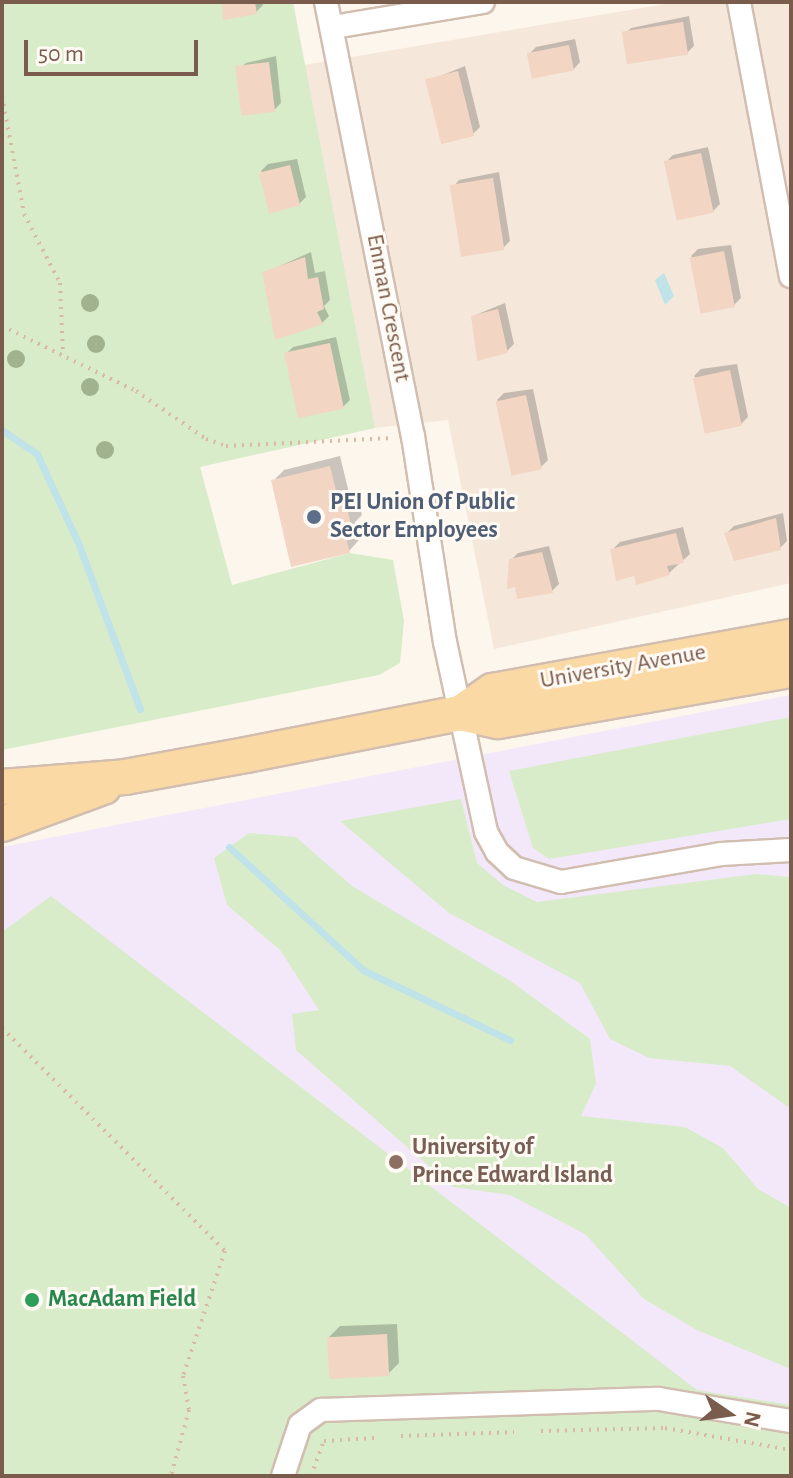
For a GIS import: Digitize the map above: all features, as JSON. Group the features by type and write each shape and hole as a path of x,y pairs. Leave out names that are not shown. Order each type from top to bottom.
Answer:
{"main road":[{"name":"University Avenue","path":"463,726 493,691 791,637"},
{"name":"University Avenue","path":"2,787 125,777 498,721 791,670"},
{"name":"University Avenue","path":"2,824 125,777"}],"street":[{"name":"Enman Crescent","path":"326,2 413,436 463,726 486,832 505,860 536,878 585,881 721,854 791,850"},
{"path":"333,27 483,2"},
{"path":"739,2 791,276"},
{"path":"283,1476 300,1425 321,1410 659,1399 791,1421"}],"path":[{"path":"2,96 24,214 60,283 63,355"},
{"path":"2,326 136,391 206,439 226,446 413,436"},
{"path":"2,1028 225,1251 183,1376 189,1410 171,1476"},
{"path":"541,1431 665,1428 791,1450"},
{"path":"401,1436 514,1432"},
{"path":"311,1476 324,1441 375,1438"}],"shaded area":[{"path":"677,2 791,2 791,583 494,649 448,420 291,437 292,67"},
{"name":"University of Prince Edward Island","path":"791,695 791,1476 2,1476 2,847"}],"green space":[{"path":"2,2 293,2 375,428 200,467 232,585 350,553 393,560 404,621 400,663 379,675 2,750"},
{"path":"791,717 791,819 549,859 533,848 509,771"},
{"path":"461,799 477,863 503,885 537,902 756,874 791,877 791,1109 730,1066 649,1058 610,1039 580,983 449,913 340,821"},
{"path":"249,833 296,837 352,886 512,982 590,1039 596,1084 581,1116 685,1127 723,1148 758,1189 791,1208 791,1369 697,1330 644,1299 585,1234 510,1195 453,1187 296,1050 292,1014 319,1010 280,950 227,905 214,858"},
{"path":"51,896 697,1390 791,1405 791,1476 2,1476 2,932"}],"water":[{"path":"664,273 674,296 665,305 655,280"}],"building":[{"path":"222,2 255,2 257,14 223,20"},
{"path":"683,22 688,55 627,64 622,32"},
{"path":"569,45 574,71 532,79 527,53"},
{"path":"269,62 275,112 241,116 235,66"},
{"path":"458,71 474,136 441,144 425,79"},
{"path":"701,153 714,213 677,221 664,161"},
{"path":"290,165 300,206 269,213 259,173"},
{"path":"493,178 504,250 461,257 450,185"},
{"path":"724,251 735,307 701,314 690,258"},
{"path":"305,257 308,279 318,277 324,309 317,312 323,324 275,340 262,272"},
{"path":"498,309 508,353 477,361 471,316"},
{"path":"330,343 344,409 298,418 284,353"},
{"path":"730,370 742,426 705,434 693,378"},
{"path":"526,395 542,469 511,476 496,401"},
{"name":"PEI Union Of Public Sector Employees","path":"330,466 340,507 346,505 352,528 344,530 350,553 291,567 271,480"},
{"path":"776,518 781,550 734,561 724,533"},
{"path":"676,533 684,563 667,566 670,575 636,585 634,576 616,581 610,549"},
{"path":"542,552 553,593 517,599 515,587 507,589 509,559"},
{"path":"387,1334 389,1376 329,1379 327,1337"}],"waterway":[{"path":"2,430 37,454 79,545 140,709"},
{"path":"229,847 363,970 510,1040"}],"place":[{"name":"PEI Union Of Public Sector Employees","path":"314,517"},
{"name":"University of Prince Edward Island","path":"396,1162"},
{"name":"MacAdam Field","path":"32,1300"}]}
